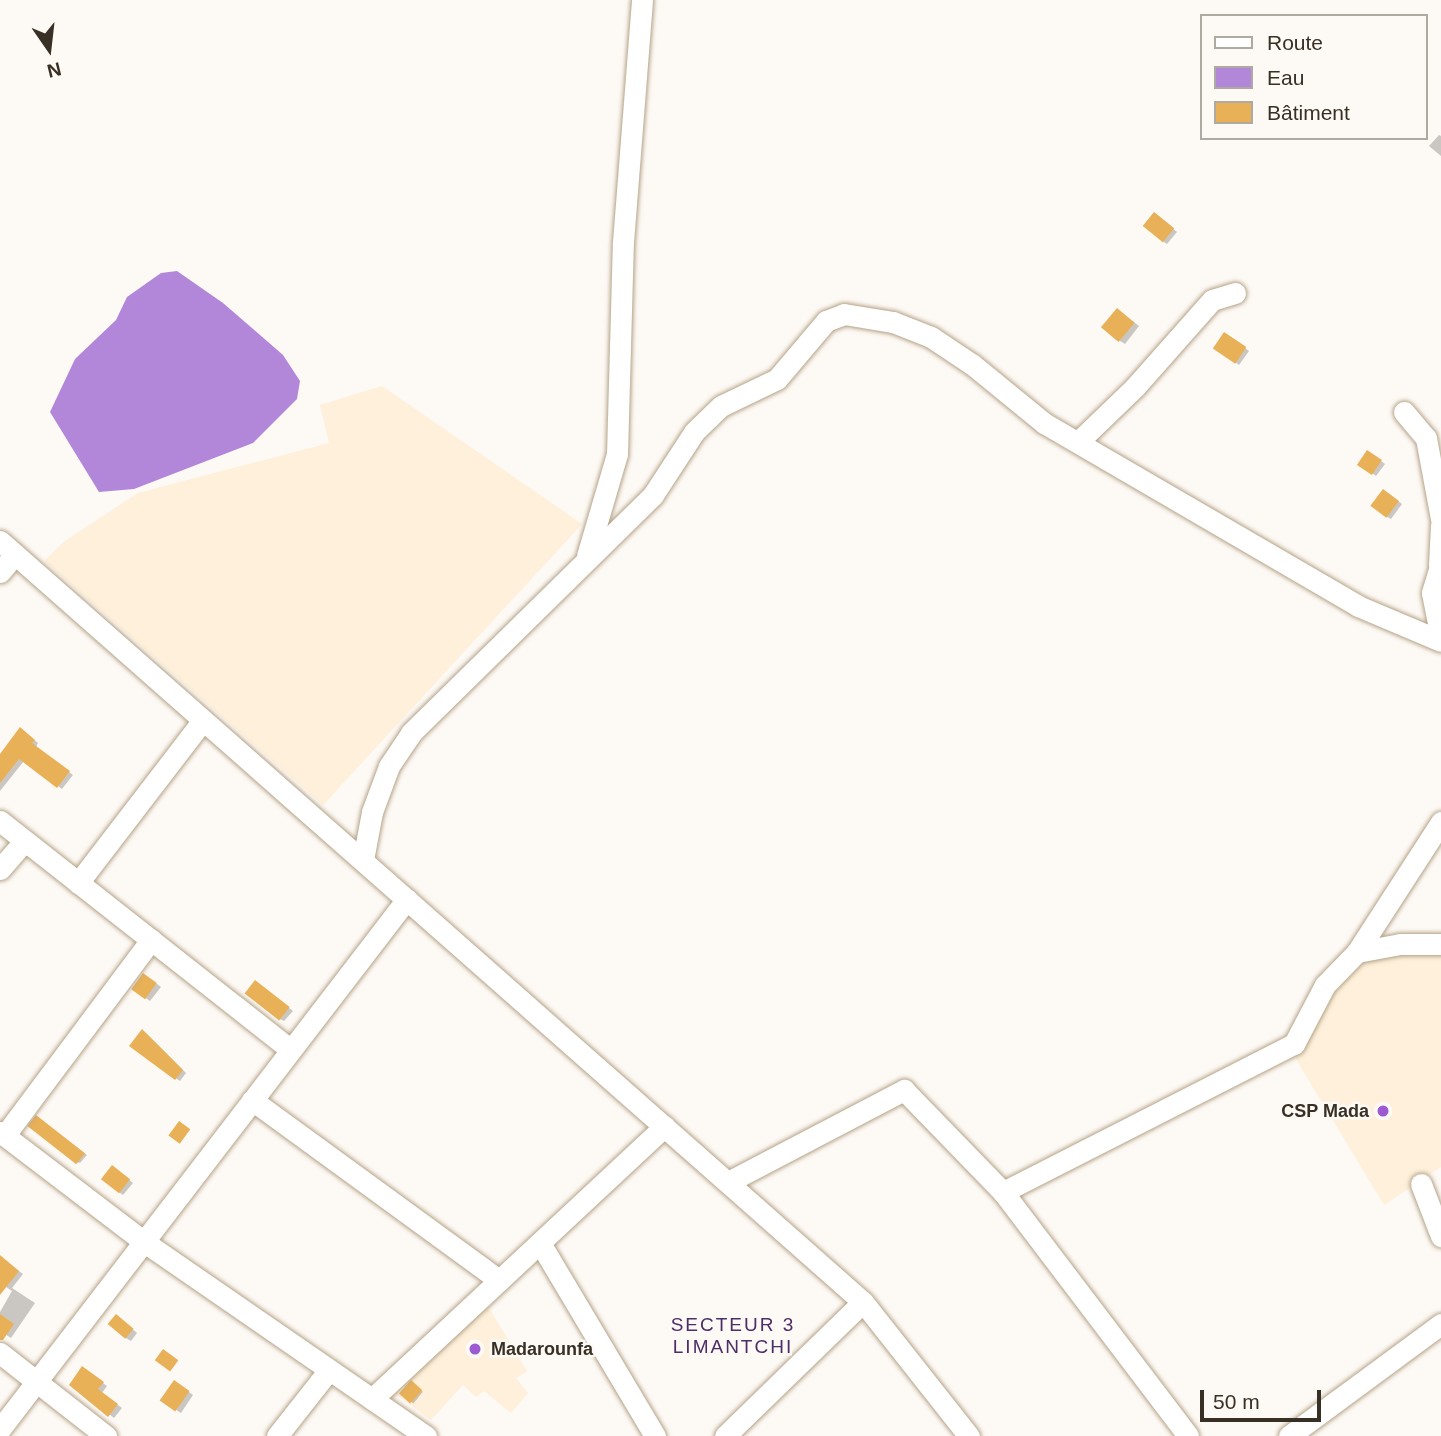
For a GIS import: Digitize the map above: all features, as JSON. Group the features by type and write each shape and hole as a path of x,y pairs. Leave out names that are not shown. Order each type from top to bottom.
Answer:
{"street":[{"path":"587,558 617,454 623,242 639,87 642,0"},
{"path":"1080,440 1135,387 1212,300 1235,293"},
{"path":"363,860 372,812 389,766 411,733 653,495 694,432 721,406 777,379 826,321 844,314 893,322 931,338 974,365 1044,423 1080,440 1358,606 1441,639"},
{"path":"1404,412 1426,438 1441,519"},
{"path":"1441,525 1440,564 1432,593 1441,639"},
{"path":"0,572 7,547 729,1182 863,1302 970,1436"},
{"path":"78,883 203,720"},
{"path":"0,821 291,1050"},
{"path":"1003,1192 1294,1044 1325,985 1356,952 1441,822"},
{"path":"0,869 24,841"},
{"path":"0,1429 407,899"},
{"path":"151,940 3,1133 144,1241 426,1436"},
{"path":"1356,952 1400,944 1441,944"},
{"path":"729,1182 904,1090 1003,1192 1188,1436"},
{"path":"252,1100 499,1280"},
{"path":"372,1399 665,1126"},
{"path":"1421,1184 1441,1236"},
{"path":"540,1243 654,1436"},
{"path":"725,1436 863,1302"},
{"path":"1289,1436 1441,1324"},
{"path":"0,1353 106,1436"},
{"path":"277,1436 329,1370"}],"shaded area":[{"path":"382,386 582,524 323,805 44,561 65,541 138,493 329,443 320,405"},
{"name":"CSP Mada","path":"1427,949 1441,953 1441,1167 1384,1205 1293,1054 1333,983 1366,960"},
{"name":"Madarounfa","path":"486,1303 527,1371 516,1378 528,1393 511,1413 484,1391 476,1397 463,1385 431,1420 390,1390"}],"water":[{"path":"177,271 223,303 283,355 300,381 297,399 253,443 134,489 99,492 50,412 75,359 116,320 127,297 161,273"}],"building":[{"path":"1154,212 1174,228 1163,242 1143,226"},
{"path":"1117,308 1135,323 1119,342 1101,327"},
{"path":"1224,332 1246,347 1235,364 1213,349"},
{"path":"1367,450 1382,460 1372,475 1357,465"},
{"path":"1383,489 1399,501 1386,518 1370,506"},
{"path":"20,727 35,740 32,743 70,771 57,788 19,759 0,783 0,754"},
{"path":"143,973 157,983 145,999 131,989"},
{"path":"255,980 290,1007 279,1020 245,993"},
{"path":"142,1029 183,1070 175,1080 129,1046"},
{"path":"36,1115 85,1153 76,1164 27,1126"},
{"path":"179,1121 190,1129 180,1144 168,1136"},
{"path":"112,1165 130,1179 119,1193 101,1179"},
{"path":"0,1255 19,1271 0,1295"},
{"path":"0,1314 14,1324 3,1340 0,1340"},
{"path":"116,1314 134,1329 125,1339 108,1324"},
{"path":"163,1349 178,1360 170,1371 155,1360"},
{"path":"82,1366 104,1382 98,1389 118,1404 108,1417 69,1385"},
{"path":"174,1380 190,1391 175,1411 160,1400"},
{"path":"411,1380 422,1390 410,1403 399,1393"}],"place":[{"name":"CSP Mada","path":"1383,1111"},
{"name":"Madarounfa","path":"475,1349"}],"district":[{"name":"SECTEUR 3 LIMANTCHI","path":"733,1336"}]}
